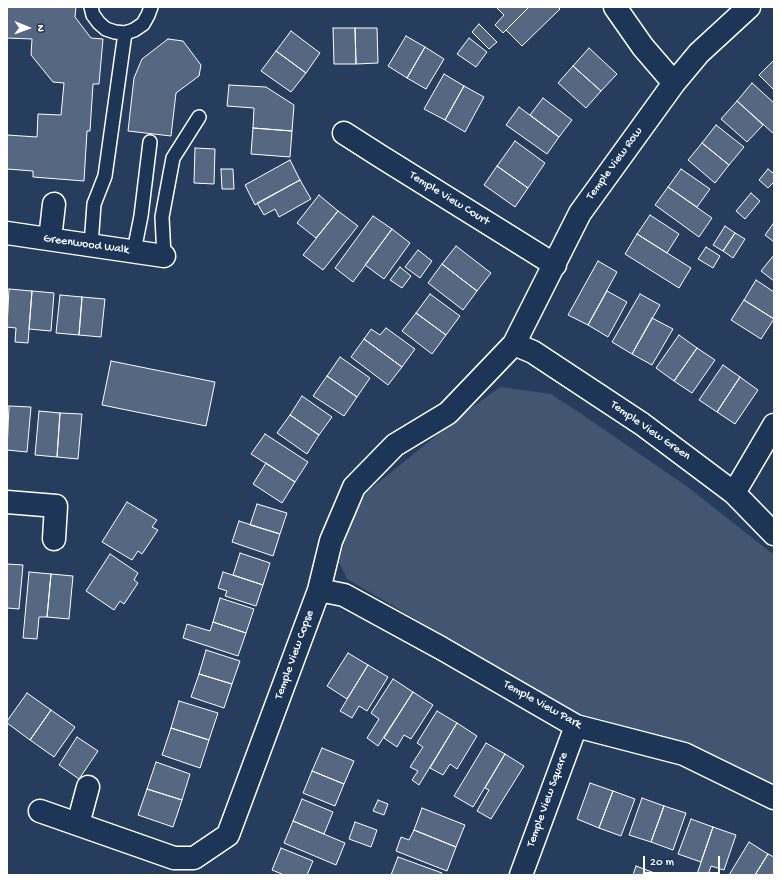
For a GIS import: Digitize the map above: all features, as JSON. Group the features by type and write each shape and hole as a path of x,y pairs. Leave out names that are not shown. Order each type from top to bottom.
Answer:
{"street":[{"path":"615,7 643,47 674,83"},
{"name":"Temple View Row","path":"514,344 580,213 674,83 699,53 749,7"},
{"name":"Temple View Court","path":"344,133 555,265"},
{"path":"50,240 54,204"},
{"name":"Greenwood Walk","path":"7,233 164,256"},
{"name":"Temple View Green","path":"514,344 533,352 642,424 734,492 774,534"},
{"name":"Temple View Copse","path":"40,811 174,858 194,858 228,835 319,590 331,541 354,487 395,445 448,413 514,344"},
{"path":"734,492 774,425"},
{"path":"7,502 56,506 54,539"},
{"name":"Temple View Park","path":"319,590 344,595 441,648 576,726 684,754 774,798"},
{"name":"Temple View Square","path":"521,875 576,726"},
{"path":"78,824 88,787"}],"lane":[{"path":"91,7 93,15 99,23 106,29 115,32 134,30 143,24 151,7"},
{"path":"91,245 94,204 105,176 125,32"},
{"path":"164,256 162,218 174,158 199,117"},
{"path":"134,251 150,142"}],"shaded area":[{"path":"500,387 551,394 689,488 774,555 774,786 710,755 608,721 563,709 441,634 347,579 339,562 352,514 368,491 459,417"}],"building":[{"path":"7,7 76,7 75,17 91,38 103,39 99,84 93,84 90,131 87,131 84,181 33,177 33,171 7,169 7,135 37,137 38,114 61,115 64,83 53,82 31,55 32,39 7,38"},
{"path":"496,7 529,7 503,33 495,25 504,15"},
{"path":"529,7 558,7 560,9 522,46 506,30"},
{"path":"479,24 497,42 489,49 472,32"},
{"path":"333,28 355,28 356,64 334,64"},
{"path":"355,28 377,28 378,63 356,64"},
{"path":"291,31 320,53 306,73 276,51"},
{"path":"406,36 425,47 407,78 388,66"},
{"path":"469,38 487,52 476,67 457,54"},
{"path":"168,39 183,41 201,65 199,76 176,93 171,136 128,131 134,78 142,59"},
{"path":"425,47 444,59 426,89 407,78"},
{"path":"589,48 617,74 601,91 573,66"},
{"path":"276,51 306,73 291,92 261,71"},
{"path":"774,60 774,90 759,75"},
{"path":"573,66 601,91 586,108 558,83"},
{"path":"444,74 464,86 445,120 424,109"},
{"path":"752,83 774,103 774,134 737,101"},
{"path":"229,85 266,87 294,105 292,131 253,128 254,108 227,106"},
{"path":"464,86 484,97 465,132 445,120"},
{"path":"543,98 572,120 559,137 530,115"},
{"path":"737,101 763,125 747,142 721,119"},
{"path":"519,107 559,137 547,154 506,125"},
{"path":"716,125 744,147 729,165 702,143"},
{"path":"253,128 292,131 290,157 251,154"},
{"path":"515,141 545,163 528,188 497,166"},
{"path":"702,143 729,165 715,183 688,160"},
{"path":"195,148 215,149 214,184 194,183"},
{"path":"290,160 300,180 255,205 245,185"},
{"path":"497,166 528,188 515,207 484,185"},
{"path":"221,169 233,169 234,189 222,189"},
{"path":"681,169 710,189 697,207 668,187"},
{"path":"768,169 774,174 774,182 768,188 759,180"},
{"path":"300,180 311,199 279,217 275,209 264,215 257,203"},
{"path":"668,187 712,218 699,237 655,205"},
{"path":"751,193 760,201 745,219 736,211"},
{"path":"319,195 338,211 316,238 297,223"},
{"path":"338,211 358,226 323,270 303,255"},
{"path":"650,215 679,234 667,253 637,234"},
{"path":"373,216 392,229 353,282 335,268"},
{"path":"773,224 774,225 774,242 765,235"},
{"path":"725,226 735,233 723,251 713,245"},
{"path":"392,229 410,243 384,279 365,265"},
{"path":"735,233 745,239 733,258 723,251"},
{"path":"637,234 691,268 679,288 625,254"},
{"path":"456,246 491,273 477,291 442,264"},
{"path":"706,247 720,256 713,268 698,259"},
{"path":"418,250 432,261 420,278 405,267"},
{"path":"774,255 774,281 761,271"},
{"path":"598,261 617,272 588,325 568,315"},
{"path":"442,264 477,291 463,310 428,283"},
{"path":"400,267 411,276 402,288 390,280"},
{"path":"756,280 774,292 774,319 744,300"},
{"path":"9,289 32,291 28,343 15,342 16,328 7,327"},
{"path":"32,291 54,293 51,331 29,329"},
{"path":"607,291 627,302 608,337 588,325"},
{"path":"430,294 460,316 446,335 416,313"},
{"path":"640,294 660,305 632,354 612,342"},
{"path":"60,295 82,297 79,335 56,333"},
{"path":"82,297 105,299 101,337 79,335"},
{"path":"744,300 774,319 761,339 731,320"},
{"path":"416,313 446,335 432,354 402,331"},
{"path":"652,318 673,329 652,365 632,354"},
{"path":"386,328 415,349 402,367 364,339 371,329 380,335"},
{"path":"679,335 697,348 674,381 656,368"},
{"path":"364,339 402,367 388,385 351,357"},
{"path":"697,348 715,360 692,393 674,381"},
{"path":"340,357 370,378 357,397 327,376"},
{"path":"111,361 215,382 206,426 102,405"},
{"path":"723,365 740,377 717,412 699,400"},
{"path":"327,376 357,397 344,416 313,396"},
{"path":"740,377 758,390 735,424 717,412"},
{"path":"302,396 332,417 319,435 290,415"},
{"path":"9,406 31,407 27,452 7,450"},
{"path":"39,411 60,413 57,457 35,455"},
{"path":"60,413 82,414 78,459 57,457"},
{"path":"290,415 319,435 307,454 277,433"},
{"path":"265,434 308,462 295,482 251,454"},
{"path":"266,463 295,482 282,503 253,484"},
{"path":"127,502 157,520 152,527 158,530 142,554 138,551 132,560 102,542"},
{"path":"257,504 287,513 280,534 250,525"},
{"path":"239,521 280,534 273,556 232,542"},
{"path":"240,553 270,563 263,585 233,575"},
{"path":"110,554 138,573 134,580 138,583 124,604 120,601 114,610 86,591"},
{"path":"7,564 23,565 19,609 7,608"},
{"path":"29,572 51,574 47,617 39,617 37,639 23,638"},
{"path":"223,572 263,585 256,606 225,596 227,591 218,588"},
{"path":"51,574 73,576 69,619 47,617"},
{"path":"220,598 254,609 246,633 213,622"},
{"path":"213,622 246,633 238,656 183,638 187,624 210,631"},
{"path":"206,650 240,661 232,684 199,674"},
{"path":"348,653 368,665 347,699 327,686"},
{"path":"368,665 388,677 367,711 359,706 352,718 340,711"},
{"path":"199,674 232,684 224,708 191,697"},
{"path":"393,679 413,692 378,746 367,738 379,719 371,713"},
{"path":"413,692 433,705 411,739 404,735 397,747 384,738"},
{"path":"27,693 51,710 30,740 7,723"},
{"path":"179,701 218,713 209,740 171,728"},
{"path":"51,710 75,727 54,757 30,740"},
{"path":"437,711 457,723 419,785 412,780 418,771 410,767 423,747 417,743"},
{"path":"457,723 477,736 457,769 450,764 443,775 430,768"},
{"path":"171,728 209,740 200,768 162,755"},
{"path":"77,737 98,751 79,779 59,765"},
{"path":"486,743 505,754 473,807 454,796"},
{"path":"322,748 354,761 344,784 312,771"},
{"path":"505,754 524,766 491,819 477,811 489,790 485,788"},
{"path":"156,762 190,774 182,800 147,789"},
{"path":"312,771 344,784 335,806 303,793"},
{"path":"590,783 613,791 599,828 577,819"},
{"path":"147,789 182,800 173,827 138,815"},
{"path":"613,791 635,799 621,836 599,828"},
{"path":"642,798 664,806 651,842 629,835"},
{"path":"302,799 333,812 324,834 293,821"},
{"path":"378,800 388,804 384,815 373,811"},
{"path":"664,806 686,813 673,850 651,842"},
{"path":"422,808 465,825 456,847 414,830"},
{"path":"691,819 713,827 701,862 678,854"},
{"path":"293,821 345,843 336,865 284,843"},
{"path":"355,822 377,830 371,847 349,839"},
{"path":"713,827 736,835 724,870 711,866 708,875 697,874"},
{"path":"414,830 456,847 447,871 396,851 401,837 409,840"},
{"path":"749,842 768,854 755,875 729,875"},
{"path":"281,848 313,861 307,875 284,875 272,870"},
{"path":"768,854 774,857 774,875 755,875"},
{"path":"398,857 442,873 441,875 391,875"},
{"path":"636,866 660,875 633,875"}]}
